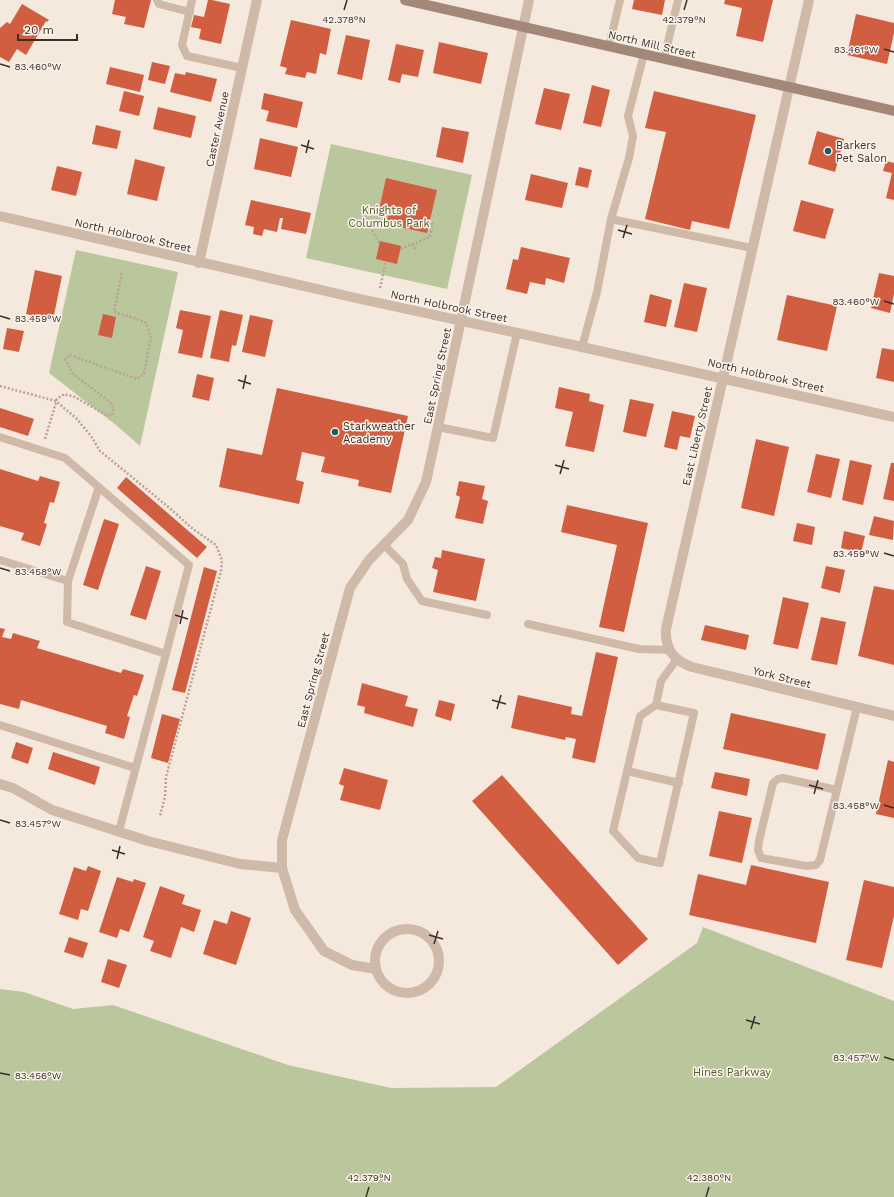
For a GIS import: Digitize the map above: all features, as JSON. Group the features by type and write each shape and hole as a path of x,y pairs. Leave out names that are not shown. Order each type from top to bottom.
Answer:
{"street":[{"name":"Caster Avenue","path":"199,263 257,0"},
{"name":"North Mill Street","path":"405,0 894,111"},
{"name":"East Spring Street","path":"376,969 352,965 324,951 295,910 282,868 282,840 350,588 369,560 408,520 426,482 529,0"},
{"name":"East Liberty Street","path":"670,650 667,644 666,629 809,0"},
{"name":"North Holbrook Street","path":"0,216 199,263 894,417"},
{"name":"York Street","path":"670,650 674,657 682,663 692,667 894,716"},
{"path":"0,784 13,788 52,810 148,841 240,864 282,868"},
{"path":"404,929 415,930 424,934 432,941 438,951 440,962 438,972 433,981 425,988 416,992 406,993 396,991 387,986 380,978 376,969 376,958 379,948 385,939 393,932 404,929"}],"lane":[{"path":"157,0 159,4 190,12"},
{"path":"192,0 182,45 187,56 242,68"},
{"path":"609,46 620,0"},
{"path":"664,59 678,0"},
{"path":"582,347 597,292 611,219 629,158 633,136 628,116 644,54"},
{"path":"611,219 752,248"},
{"path":"438,427 493,438 517,333"},
{"path":"0,437 65,458 189,566 119,831"},
{"path":"99,487 68,581 67,622 166,654"},
{"path":"384,544 403,564 407,579 422,601 487,615"},
{"path":"0,560 68,581"},
{"path":"528,624 639,649 670,650"},
{"path":"656,705 694,713 660,863 638,858 613,831 640,716 656,705 661,680 677,659"},
{"path":"837,790 783,778 778,779 773,783 759,841 758,850 761,858 806,866 816,865 820,860 837,790 857,707"},
{"path":"0,725 135,768"},
{"path":"627,771 679,783"}],"path":[{"path":"366,220 380,244"},
{"path":"401,248 430,237 433,221"},
{"path":"412,244 416,250"},
{"path":"377,302 386,262"},
{"path":"42,451 56,399 64,394 75,397 106,415 112,415 114,408 110,402 74,374 65,359 70,355 137,379 144,374 151,337 146,323 114,312 122,271"},
{"path":"0,386 56,401 80,422 92,436 100,451 161,500 193,529 216,545 222,560 221,571 166,777 165,797 160,816"}],"green space":[{"name":"Knights of Columbus Park","path":"331,144 472,175 447,289 306,258"},
{"path":"76,250 178,272 140,446 116,425 49,373"},
{"name":"Hines Parkway","path":"703,927 894,1001 894,1197 0,1197 0,989 24,992 73,1009 113,1005 288,1065 391,1088 496,1087 697,943"}],"building":[{"path":"115,0 151,0 144,28 124,24 126,17 112,14"},
{"path":"208,0 230,4 221,44 199,39 201,29 191,27 194,15 204,17"},
{"path":"634,0 665,0 662,15 632,9"},
{"path":"725,0 773,0 763,42 736,36 742,8 724,4"},
{"path":"22,4 49,20 47,22 46,21 26,55 17,49 9,62 0,57 0,28 7,22 10,24"},
{"path":"856,14 894,23 894,33 887,64 847,55"},
{"path":"291,20 331,29 326,55 320,53 316,74 307,72 305,78 285,74 287,68 280,66"},
{"path":"346,35 370,40 362,80 337,74"},
{"path":"439,42 488,53 481,84 433,73"},
{"path":"396,44 424,50 418,77 402,74 400,83 388,80"},
{"path":"152,62 170,66 165,84 148,80"},
{"path":"110,67 144,75 140,92 106,84"},
{"path":"186,72 217,79 211,102 170,92 175,73 185,75"},
{"path":"592,85 610,90 601,127 583,123"},
{"path":"544,88 570,94 561,130 535,124"},
{"path":"124,91 144,96 139,116 119,111"},
{"path":"654,91 756,115 729,229 692,221 690,230 645,219 666,132 645,128"},
{"path":"264,93 303,102 297,128 266,121 269,111 261,109"},
{"path":"158,107 196,116 191,138 153,129"},
{"path":"96,125 121,131 117,149 92,144"},
{"path":"442,127 469,132 463,163 436,157"},
{"path":"817,131 844,139 835,172 808,164"},
{"path":"260,138 298,147 291,177 254,169"},
{"path":"135,159 165,167 157,201 127,194"},
{"path":"886,161 894,163 894,200 886,198 892,173 883,171"},
{"path":"57,166 82,172 76,196 51,190"},
{"path":"579,167 592,170 588,188 575,185"},
{"path":"531,174 568,183 562,208 525,200"},
{"path":"386,178 437,190 427,233 386,224 389,212 379,210"},
{"path":"251,200 311,213 306,234 281,229 283,218 280,218 277,232 264,229 262,236 253,234 254,227 245,225"},
{"path":"801,200 834,209 825,239 793,231"},
{"path":"380,241 401,246 397,264 376,259"},
{"path":"521,247 570,258 564,283 546,278 545,285 530,282 527,294 506,289 513,259 518,260"},
{"path":"35,270 62,276 53,320 26,314"},
{"path":"879,273 894,276 894,294 890,313 871,308"},
{"path":"684,283 707,288 697,332 674,327"},
{"path":"650,294 672,300 666,327 644,322"},
{"path":"787,295 837,306 827,351 777,340"},
{"path":"180,310 211,316 202,358 178,353 183,330 176,328"},
{"path":"220,310 243,315 236,346 232,345 229,362 210,358"},
{"path":"103,314 116,317 112,338 98,335"},
{"path":"250,315 273,320 265,357 242,352"},
{"path":"7,328 24,331 19,352 3,349"},
{"path":"882,348 894,350 894,382 876,378"},
{"path":"197,374 214,378 209,401 192,397"},
{"path":"559,387 590,394 589,401 604,405 594,452 565,446 573,412 555,408"},
{"name":"Starkweather Academy","path":"277,388 408,416 391,493 358,486 359,480 321,472 325,457 302,452 296,480 304,482 299,504 219,487 227,448 262,455"},
{"path":"630,399 654,404 646,437 623,432"},
{"path":"0,408 34,419 28,436 0,427"},
{"path":"672,411 695,416 690,438 680,436 677,450 664,447"},
{"path":"756,439 789,447 774,516 741,508"},
{"path":"816,454 840,459 831,498 807,492"},
{"path":"850,460 872,465 863,505 842,500"},
{"path":"891,463 894,463 894,501 883,499"},
{"path":"0,469 38,481 40,476 60,482 54,503 50,502 44,523 47,524 40,546 21,540 24,533 0,526"},
{"path":"126,477 207,547 197,558 117,488"},
{"path":"459,481 485,486 482,499 488,501 483,524 455,518 460,497 456,495"},
{"path":"567,505 648,523 624,632 599,627 617,545 561,532"},
{"path":"874,516 894,521 893,540 869,535"},
{"path":"104,519 119,524 98,590 83,585"},
{"path":"797,523 815,527 812,545 793,541"},
{"path":"844,531 865,536 861,553 841,548"},
{"path":"442,550 485,559 476,601 433,592 438,570 432,568 435,557 441,558"},
{"path":"146,566 161,571 146,620 130,615"},
{"path":"826,566 845,570 840,593 821,588"},
{"path":"204,567 217,571 185,693 172,690"},
{"path":"874,586 894,590 894,665 858,656"},
{"path":"783,597 809,603 798,649 773,644"},
{"path":"821,617 846,622 837,665 811,660"},
{"path":"705,625 749,635 746,650 701,640"},
{"path":"0,628 5,629 2,637 11,639 13,633 40,641 37,648 121,673 123,669 144,675 137,696 134,695 127,716 130,717 124,739 105,733 107,726 21,700 19,709 0,704"},
{"path":"596,652 618,657 595,763 572,758 576,739 566,737 565,740 511,728 518,695 572,707 571,714 582,716"},
{"path":"362,683 408,696 405,706 418,709 413,727 364,713 365,707 357,705"},
{"path":"439,700 455,704 451,721 435,716"},
{"path":"731,713 826,734 818,770 723,749"},
{"path":"162,714 180,719 168,763 151,758"},
{"path":"16,742 33,748 28,764 11,758"},
{"path":"53,752 100,767 95,785 48,769"},
{"path":"888,760 894,762 894,818 876,814"},
{"path":"344,768 388,780 380,810 340,800 344,786 339,784"},
{"path":"715,772 750,779 747,796 711,788"},
{"path":"502,775 648,939 618,965 472,801"},
{"path":"719,811 752,818 742,863 709,856"},
{"path":"751,865 829,882 816,943 689,915 698,874 746,885"},
{"path":"88,866 101,871 88,911 81,909 78,920 59,914 74,867 86,871"},
{"path":"117,877 133,882 134,879 146,883 129,932 120,929 117,938 99,932"},
{"path":"864,880 894,887 894,916 882,968 846,960"},
{"path":"160,886 185,895 182,904 201,910 194,932 181,927 171,958 150,951 154,941 143,937"},
{"path":"231,911 251,918 236,965 203,954 214,920 227,924"},
{"path":"69,937 88,943 83,958 64,952"},
{"path":"108,959 127,965 119,988 101,982"}],"place":[{"name":"Barkers Pet Salon","path":"828,151"},
{"name":"Starkweather Academy","path":"335,432"}]}
